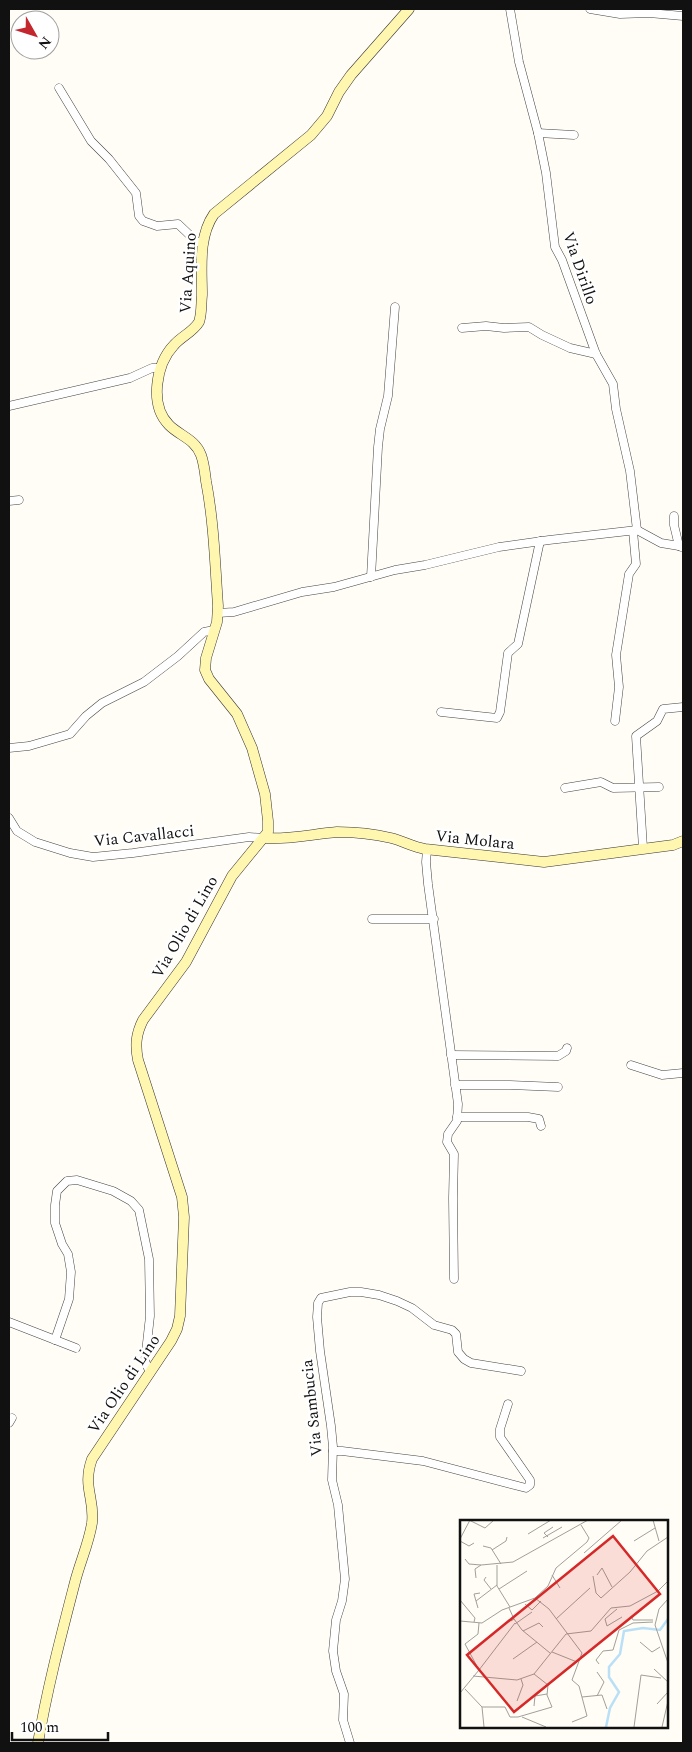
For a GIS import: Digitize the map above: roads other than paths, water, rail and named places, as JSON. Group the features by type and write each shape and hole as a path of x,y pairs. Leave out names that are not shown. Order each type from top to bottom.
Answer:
{"street":[{"name":"Via Aquino","path":"264,838 268,827 266,802 262,779 252,748 237,714 209,679 205,670 206,658 218,613 213,523 201,455 191,440 173,429 161,414 157,397 161,368 173,346 199,322 202,306 203,244 205,230 214,214 311,135 327,116 339,92 351,75 409,9"},
{"name":"Via Dirillo","path":"510,9 519,62 538,133 550,194 555,247 562,260 596,354 614,384 616,409 630,471 636,564 629,574 616,655 619,687 615,720"},
{"path":"590,9 620,14 649,13 683,16"},
{"path":"59,88 91,141 136,193 139,216 143,221 157,226 178,224 196,241 203,244"},
{"path":"538,133 574,135"},
{"path":"371,577 378,447 380,429 388,396 395,308"},
{"path":"462,328 486,326 504,328 529,327 570,348 596,354"},
{"path":"9,406 130,378 152,368 161,368"},
{"path":"9,501 19,500"},
{"path":"218,613 234,612 302,592 334,587 499,547 540,541 635,531 661,543 681,547 674,525 674,516"},
{"path":"441,712 496,718 500,712 508,653 518,644 540,541"},
{"path":"9,748 29,746 70,734 86,716 102,703 144,682 178,656 204,632 214,630"},
{"path":"643,848 636,736 658,721 663,709 683,706"},
{"path":"566,788 601,782 613,788 659,787"},
{"name":"Via Cavallacci","path":"9,818 17,831 35,842 70,853 93,857 133,854 249,837 264,838"},
{"name":"Via Molara","path":"264,838 316,836 337,832 369,834 393,839 427,850 544,862 673,845 683,842"},
{"name":"Via Olio di Lino","path":"38,1743 49,1686 76,1576 92,1523 92,1509 87,1484 88,1471 92,1459 171,1342 180,1316 184,1216 182,1197 138,1060 136,1049 138,1030 143,1020 186,962 232,876 264,838"},
{"path":"427,850 426,862 458,1104 457,1121 448,1134 446,1142 454,1154 454,1279"},
{"path":"372,919 434,920"},
{"path":"451,1055 558,1056 566,1051 567,1048"},
{"path":"631,1065 662,1075 683,1073"},
{"path":"455,1085 558,1087"},
{"path":"457,1117 528,1117 539,1119 541,1126"},
{"path":"55,1340 69,1300 71,1272 68,1254 62,1244 55,1223 55,1205 57,1191 67,1181 77,1180 113,1191 131,1201 140,1210 149,1259 150,1316 144,1362 150,1373"},
{"name":"Via Sambucia","path":"350,1743 343,1720 344,1694 336,1671 333,1651 336,1620 342,1601 345,1579 338,1505 332,1480 333,1451 320,1352 317,1317 318,1303 321,1298 356,1292 379,1295 397,1301 412,1308 434,1325 452,1330 456,1334 458,1352 471,1363 521,1371"},
{"path":"9,1322 76,1348"},
{"path":"333,1451 422,1461 526,1488 530,1485 530,1480 500,1437 500,1429 508,1404"}]}
